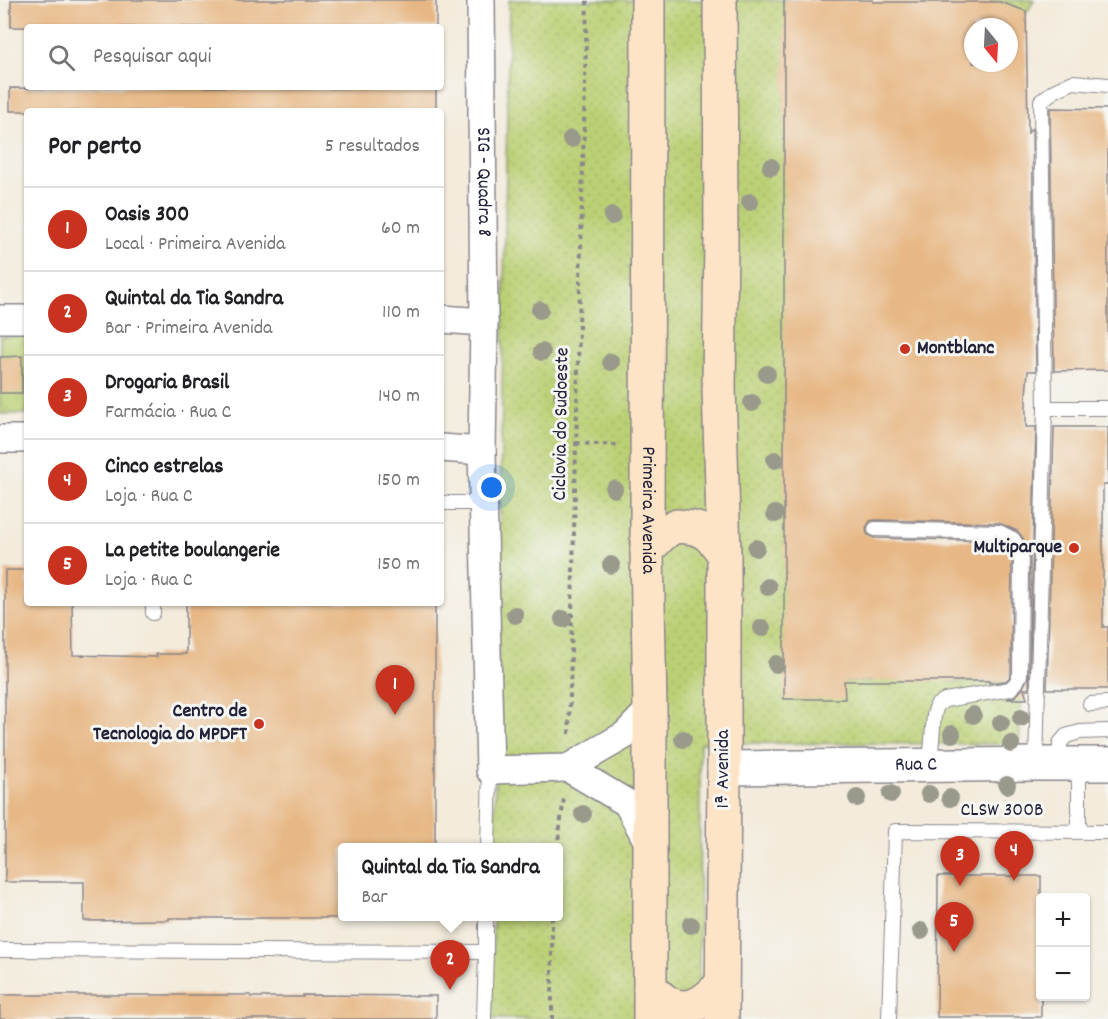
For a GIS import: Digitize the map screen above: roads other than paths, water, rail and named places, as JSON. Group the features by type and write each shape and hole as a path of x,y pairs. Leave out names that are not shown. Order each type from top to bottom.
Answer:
{"main road":[{"name":"Primeira Avenida","path":"648,0 647,550 650,709 650,1003"},
{"path":"720,0 719,387 724,554"},
{"path":"647,550 662,535 677,526 690,527 704,532 715,541 724,554"},
{"name":"1ª Avenida","path":"722,984 724,554"},
{"path":"650,1003 683,1007 696,1005 708,998 722,984"},
{"path":"722,984 722,1019"}],"street":[{"name":"SIG - Quadra 8","path":"482,0 484,322 482,451 490,770"},
{"path":"0,320 24,319"},
{"path":"444,319 484,322"},
{"path":"0,439 24,439"},
{"path":"444,448 482,451"},
{"path":"490,770 568,768 625,735 650,709"},
{"name":"Rua C","path":"724,768 1071,764"},
{"path":"568,768 627,802 650,846"}],"lane":[{"path":"1079,831 1071,764 1045,408 1041,101 1054,91 1073,82 1108,85"},
{"path":"1045,408 1108,408"},
{"path":"444,503 483,503"},
{"path":"875,529 999,532 1013,539 1022,552 1020,675 1010,689 945,700 937,705 934,715 930,765"},
{"path":"1090,704 1108,703"},
{"path":"1071,764 1060,743 1066,736 1080,732 1108,731"},
{"path":"488,843 490,770"},
{"name":"CLSW 300B","path":"889,1019 895,831 1108,832"},
{"path":"484,1019 486,921"},
{"path":"0,950 486,952"}],"place":[{"name":"Montblanc","path":"905,349"},
{"name":"Multiparque","path":"1074,548"},
{"name":"Oasis 300","path":"395,715"},
{"name":"Centro de Tecnologia do MPDFT","path":"259,724"},
{"name":"Cinco estrelas","path":"1014,881"},
{"name":"Drogaria Brasil","path":"960,886"},
{"name":"La petite boulangerie","path":"954,952"},
{"name":"Quintal da Tia Sandra","path":"450,990"}]}
